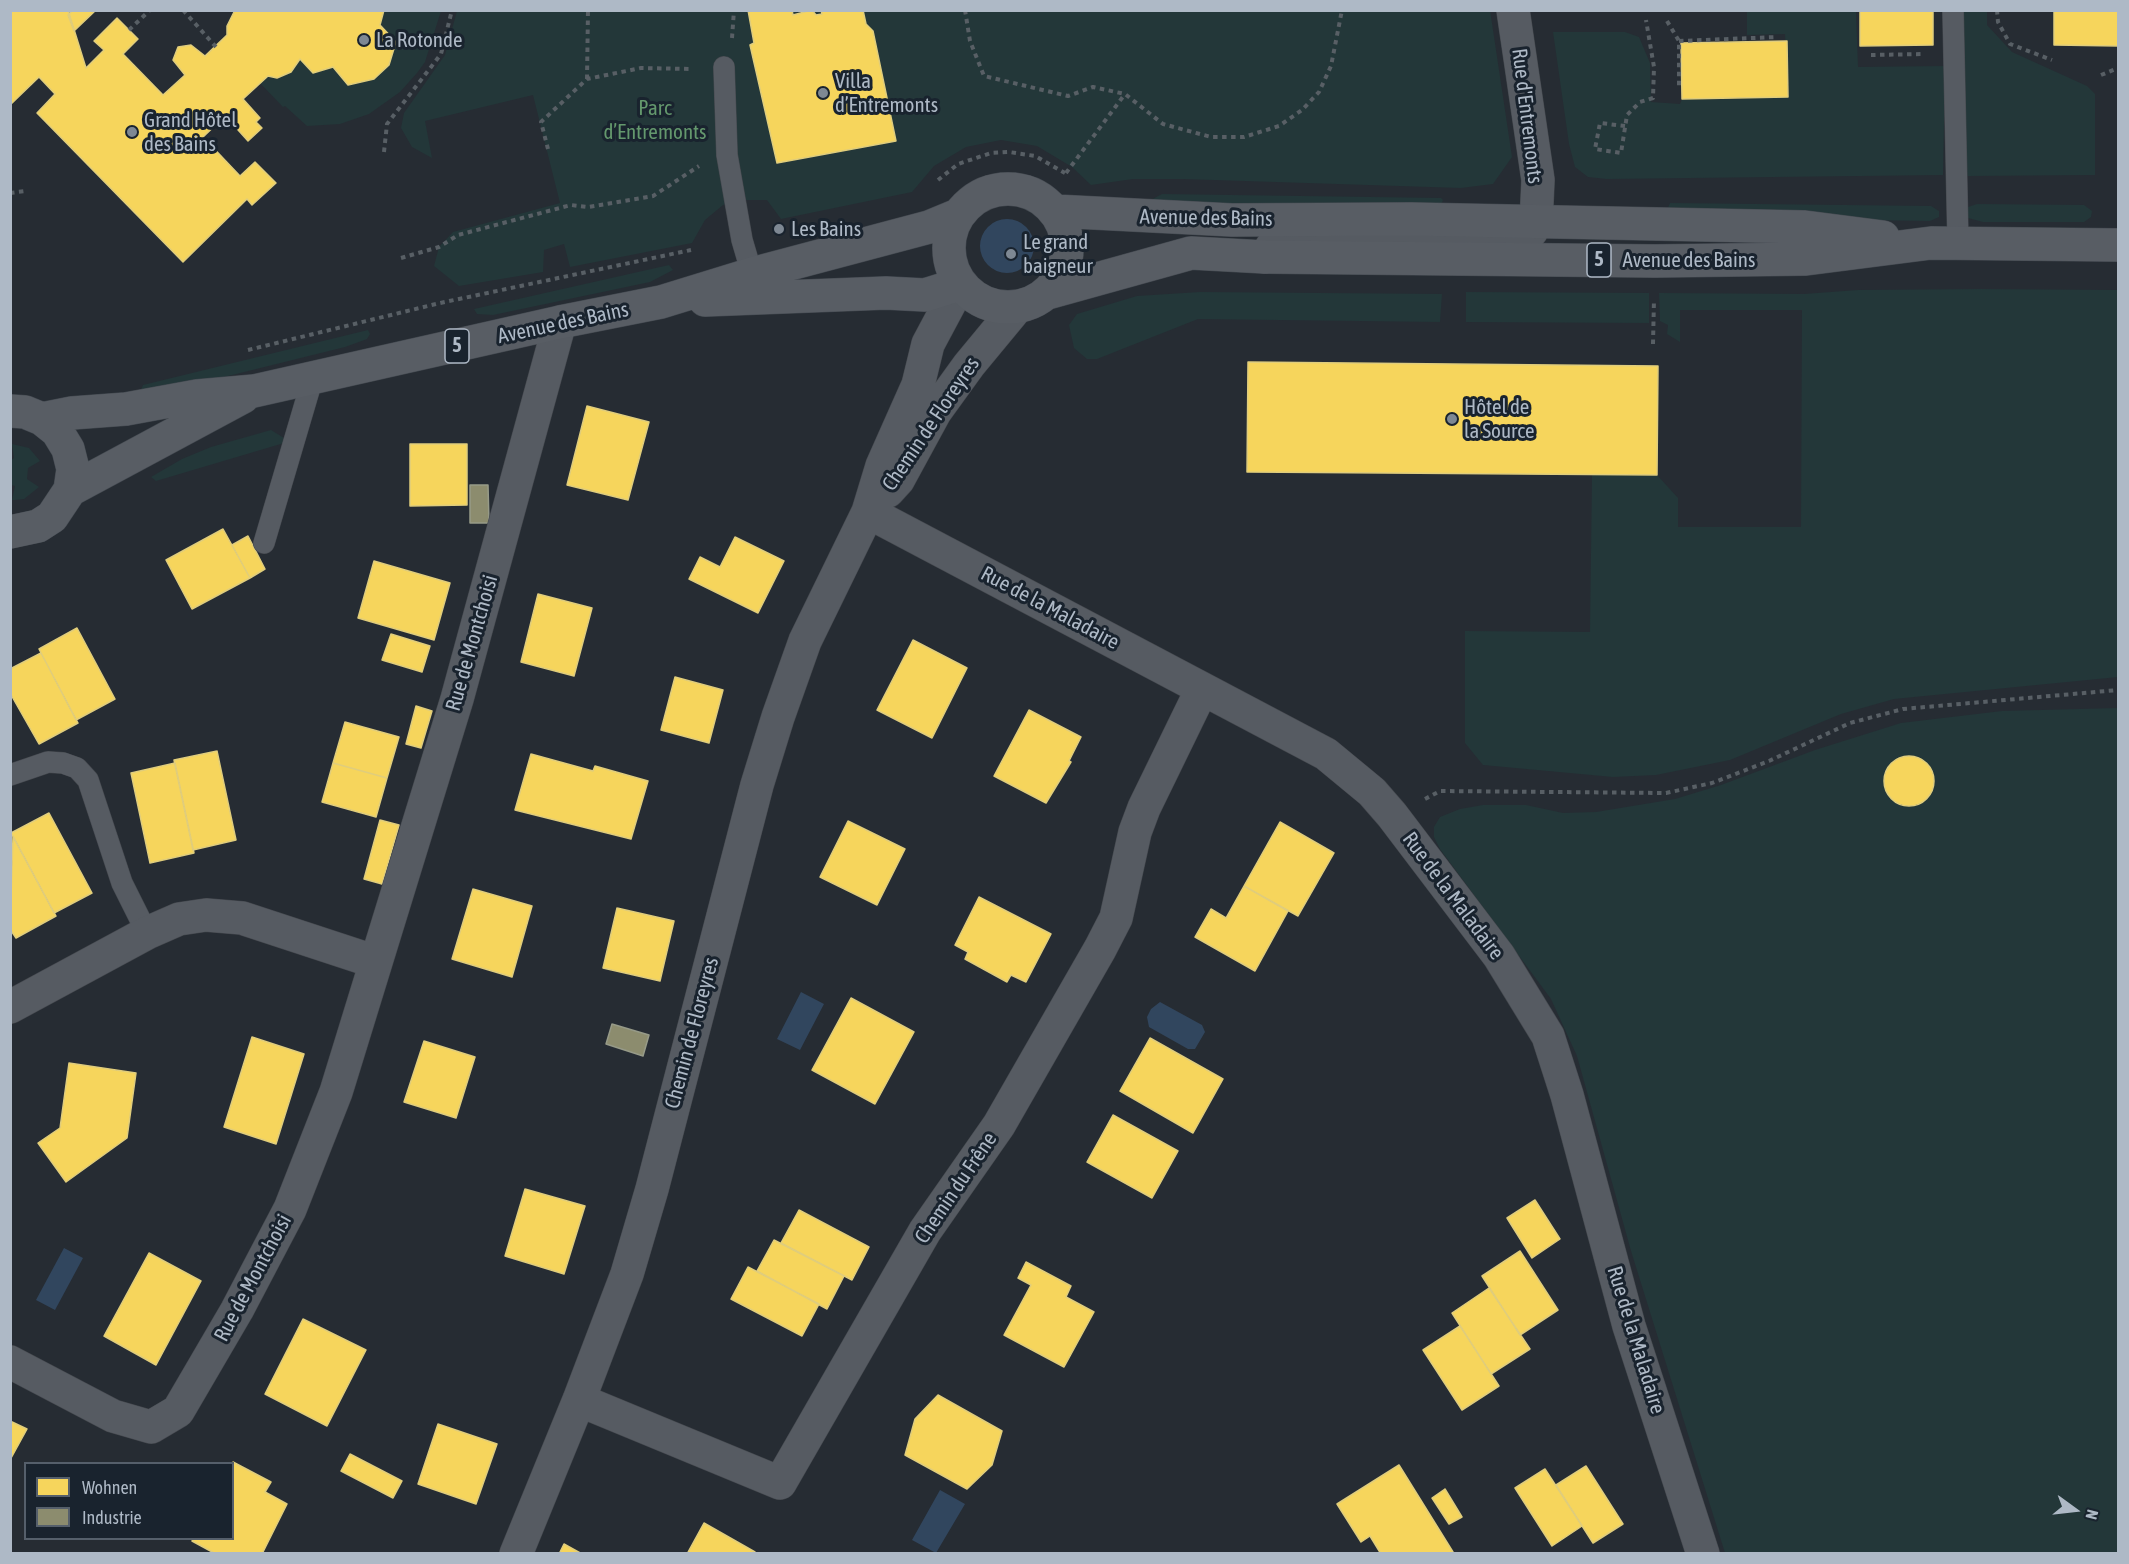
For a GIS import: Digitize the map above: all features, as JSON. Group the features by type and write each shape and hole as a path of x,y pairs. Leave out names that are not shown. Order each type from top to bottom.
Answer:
{"main road":[{"path":"1006,188 1024,190 1042,199 1055,211 1064,227 1066,254 1058,279 1047,293 1032,302 1017,307 1001,308 972,296 960,284 953,271 948,242 958,214 971,201 987,192 1006,188"},
{"name":"Avenue des Bains","path":"1055,211 1232,220 1411,219 1805,227 1944,243 2118,245"},
{"name":"Avenue des Bains","path":"254,391 560,322 661,302 885,237 929,228 958,214"},
{"name":"Avenue des Bains","path":"1047,293 1191,253 1265,257 1655,261 1806,259 1944,243"},
{"name":"Avenue des Bains","path":"661,302 886,293 925,295 960,284"},
{"name":"5","path":"42,418 126,408 197,396 254,391"},
{"name":"5","path":"70,490 254,391"},
{"path":"10,411 25,412 42,418 57,431 68,449 73,469 70,490 52,517 38,526 10,532"}],"street":[{"name":"Rue d'Entremonts","path":"1514,10 1538,180 1536,222"},
{"name":"Avenue des Bains","path":"1265,257 1277,239 1513,241 1532,232 1536,222"},
{"name":"Chemin de Floreyres","path":"516,1554 579,1400 627,1274 649,1200 754,796 778,717 805,641 868,512 882,466 918,385 928,344 960,284"},
{"name":"Chemin de Floreyres","path":"868,512 898,480 935,412 969,365 1017,307"},
{"name":"Rue de Montchoisi","path":"10,1362 113,1416 134,1424 151,1427 177,1411 237,1310 290,1209 336,1092 457,699 560,322"},
{"name":"Rue de la Maladaire","path":"868,512 1326,754 1365,786 1392,815 1499,956 1548,1036 1567,1095 1629,1326 1704,1554"},
{"name":"Chemin du Frêne","path":"579,1400 780,1483 925,1231 999,1125 1100,949 1116,918 1135,832 1144,808 1202,689"},
{"path":"10,1006 147,933 179,919 224,915 242,918 376,962"}],"lane":[{"path":"1944,243 1953,10"},
{"path":"724,67 727,155 742,240 752,274"},
{"path":"264,543 314,377"},
{"path":"10,775 48,762 63,763 77,768 96,801 122,883 147,933"}],"path":[{"path":"129,30 150,10"},
{"path":"183,10 216,47"},
{"path":"384,152 387,124 441,54 452,10"},
{"path":"587,79 588,10"},
{"path":"548,149 541,122 587,79 641,68 724,67 732,36 734,10"},
{"path":"965,10 970,41 984,76 1068,96 1093,87 1125,94 1163,124 1211,137 1244,137 1279,126 1302,110 1319,92 1337,45 1342,10"},
{"path":"1997,10 1998,22 2010,44 2052,60"},
{"path":"1625,126 1600,123 1595,149 1621,153 1627,116 1641,102 1653,98 1654,66 1646,20"},
{"path":"1667,21 1679,41 1679,88"},
{"path":"1679,41 1777,37"},
{"path":"1870,55 1953,54"},
{"path":"2101,75 2118,68"},
{"path":"937,181 958,164 991,153 1009,152 1035,156 1066,174 1125,94"},
{"path":"401,258 439,247 458,235 571,205 588,207 653,196 688,170 727,155"},
{"path":"10,193 25,191"},
{"path":"237,353 440,303 742,240"},
{"path":"1653,344 1654,307"},
{"path":"1392,815 1440,791 1666,793 1712,783 1850,723 1903,709 2118,690"}],"green space":[{"name":"Parc d’Entremonts","path":"1490,10 1512,157 1493,184 1461,188 1183,179 1133,179 1091,185 1072,167 1037,146 1001,140 966,147 934,166 912,192 781,219 767,200 743,200 723,205 705,220 692,243 570,267 564,244 544,250 543,272 459,286 434,266 439,247 453,232 560,203 533,95 425,121 432,158 412,147 401,128 404,113 445,55 457,11"},
{"path":"384,11 441,11 425,62 400,92 369,114 340,124 307,126 285,106 283,107 260,83 268,76 277,78 291,72 300,59 313,73 333,67 348,85 374,79 389,65 396,42 380,25"},
{"path":"1747,11 1856,11 1858,67 1945,66 1943,175 1607,179 1588,177 1575,167 1569,144 1553,32 1625,32 1639,37 1650,63 1651,102 1680,104 1682,99 1788,97 1785,34 1747,35"},
{"path":"1962,11 1987,11 1987,25 2012,52 2087,86 2095,94 2095,175 1966,176"},
{"path":"1162,194 1441,198 1443,200 1441,205 1208,209 1151,200"},
{"path":"1670,203 1931,206 1939,211 1939,217 1930,221 1669,217 1667,210"},
{"path":"1977,204 2084,205 2092,211 2091,217 2084,222 1983,222 1968,218 1968,207"},
{"path":"669,265 673,270 650,282 493,315 477,314 474,309"},
{"path":"1858,290 2118,290 2118,677 1894,699 1841,714 1730,760 1656,775 1613,777 1483,765 1465,743 1465,631 1590,632 1592,475 1657,475 1678,498 1678,527 1801,527 1802,310 1680,310 1680,342 1667,334 1668,325 1660,321 1659,293 1804,294"},
{"path":"1200,292 1442,294 1440,322 1198,319 1097,359 1087,359 1074,348 1069,325 1077,314 1137,296"},
{"path":"1466,292 1649,293 1649,323 1466,322"},
{"path":"368,330 370,334 367,339 345,347 220,378 140,392 143,385"},
{"path":"271,430 284,438 284,443 156,481 151,477 182,459 211,447"},
{"path":"12,444 29,448 40,461 28,468 27,479 39,487 24,499 12,500 15,486 11,485 11,460 14,458"},
{"path":"2118,708 2118,1553 1725,1553 1631,1251 1577,1056 1551,999 1440,849 1434,837 1434,827 1440,817 1460,809 1483,805 1526,805 1563,813 1596,812 1675,799 1721,785 1815,750 1901,723 2002,711"}],"water":[{"path":"1002,219 1012,219 1022,223 1030,231 1034,246 1030,261 1022,269 1012,273 1002,273 992,269 984,261 980,251 980,241 984,231 992,223"},
{"path":"801,992 824,1004 800,1050 777,1039"},
{"path":"1160,1002 1202,1025 1205,1032 1195,1049 1188,1049 1149,1027 1147,1017 1151,1009"},
{"path":"64,1248 83,1258 55,1310 36,1300"},
{"path":"940,1490 965,1504 936,1553 912,1540"}],"building: Wohnen":[{"name":"Grand Hôtel des Bains","path":"10,10 68,10 86,68 104,50 94,41 117,18 138,39 123,54 163,95 185,75 173,60 178,47 191,45 205,56 227,35 227,26 235,10 384,10 380,25 396,42 389,65 374,79 348,85 333,67 313,73 300,59 291,72 277,78 268,76 243,99 260,118 256,122 262,128 248,141 230,121 223,118 203,137 240,176 255,162 276,183 252,205 247,199 183,262 37,113 55,94 39,77 10,105"},
{"path":"73,10 96,10 74,31 68,15"},
{"name":"Villa d’Entremonts","path":"748,10 792,10 793,15 812,10 816,15 822,14 821,10 863,10 866,24 873,31 896,141 777,163 750,45 754,43"},
{"path":"1860,10 1933,10 1933,45 1860,46"},
{"path":"2054,10 2118,10 2118,46 2054,45"},
{"path":"1787,41 1788,97 1682,99 1681,43"},
{"name":"Hôtel de la Source","path":"1248,362 1658,366 1657,475 1247,472"},
{"path":"587,406 649,422 628,500 567,485"},
{"path":"410,444 467,444 467,505 410,506"},
{"path":"223,529 250,578 192,609 166,560"},
{"path":"248,536 265,569 250,578 232,545"},
{"path":"735,537 784,561 758,613 689,579 700,557 720,567"},
{"path":"374,561 450,583 434,640 358,618"},
{"path":"538,594 592,608 574,676 521,662"},
{"path":"77,628 115,699 76,720 39,649"},
{"path":"391,634 430,646 422,672 382,660"},
{"path":"913,640 967,668 932,738 877,710"},
{"path":"41,653 78,723 39,744 10,693 10,669"},
{"path":"675,677 723,690 709,743 661,730"},
{"path":"416,706 432,711 421,748 406,744"},
{"path":"1029,710 1081,737 1069,761 1071,762 1046,803 994,776"},
{"path":"345,722 399,737 387,778 333,763"},
{"path":"217,751 236,840 193,850 174,760"},
{"path":"531,754 593,771 595,766 648,781 631,839 515,810"},
{"path":"1904,756 1914,756 1927,763 1934,776 1934,786 1927,799 1914,806 1904,806 1895,802 1888,795 1884,786 1884,776 1888,767 1895,760"},
{"path":"175,763 194,853 150,863 131,773"},
{"path":"333,763 387,778 376,817 322,802"},
{"path":"49,813 92,893 54,913 11,833"},
{"path":"380,820 399,825 382,884 364,879"},
{"path":"848,821 905,849 877,905 820,877"},
{"path":"1280,822 1334,853 1298,916 1244,886"},
{"path":"13,836 56,916 16,938 10,929"},
{"path":"1244,886 1288,911 1255,971 1195,937 1211,909 1226,918"},
{"path":"473,889 532,906 512,977 452,959"},
{"path":"979,897 1051,934 1026,982 1011,975 1007,982 965,959 968,952 955,945"},
{"path":"617,908 674,921 660,981 603,968"},
{"path":"851,998 914,1032 875,1104 812,1070"},
{"path":"252,1037 304,1054 276,1144 224,1127"},
{"path":"1150,1038 1223,1079 1193,1133 1120,1091"},
{"path":"424,1041 475,1057 456,1118 404,1102"},
{"path":"69,1063 136,1073 127,1138 66,1182 38,1143 60,1128"},
{"path":"1113,1115 1178,1151 1152,1198 1087,1162"},
{"path":"525,1189 585,1206 564,1274 505,1256"},
{"path":"1535,1200 1560,1239 1532,1258 1507,1218"},
{"path":"799,1210 869,1247 852,1280 781,1243"},
{"path":"774,1240 844,1276 827,1309 757,1271"},
{"path":"1520,1251 1558,1310 1520,1335 1482,1276"},
{"path":"149,1253 201,1281 156,1365 104,1336"},
{"path":"1026,1262 1071,1286 1066,1297 1094,1312 1064,1367 1004,1335 1031,1285 1018,1278"},
{"path":"748,1267 819,1304 802,1336 731,1299"},
{"path":"1489,1288 1530,1349 1491,1374 1452,1313"},
{"path":"303,1319 366,1350 327,1426 265,1394"},
{"path":"1460,1326 1499,1386 1462,1410 1423,1350"},
{"path":"938,1395 1002,1431 992,1465 967,1489 905,1455 915,1419"},
{"path":"10,1421 27,1429 10,1460"},
{"path":"438,1424 497,1444 476,1504 418,1484"},
{"path":"350,1454 402,1481 393,1498 341,1471"},
{"path":"234,1463 271,1482 265,1492 287,1504 262,1554 216,1554 192,1541 234,1540"},
{"path":"1399,1465 1453,1552 1450,1554 1381,1554 1370,1536 1361,1542 1337,1504"},
{"path":"1586,1466 1623,1524 1593,1543 1556,1485"},
{"path":"1545,1469 1582,1526 1552,1546 1515,1488"},
{"path":"1445,1489 1462,1517 1449,1524 1432,1498"},
{"path":"704,1523 755,1552 754,1554 687,1554"},
{"path":"564,1544 582,1554 559,1554"}],"building: Industrie":[{"path":"470,485 488,485 489,523 470,523"},
{"path":"612,1024 649,1035 643,1056 606,1044"}],"place":[{"name":"La Rotonde","path":"364,40"},
{"name":"Villa d’Entremonts","path":"823,93"},
{"name":"Grand Hôtel des Bains","path":"132,132"},
{"name":"Les Bains","path":"779,229"},
{"name":"Le grand baigneur","path":"1011,254"},
{"name":"Hôtel de la Source","path":"1452,419"}]}
